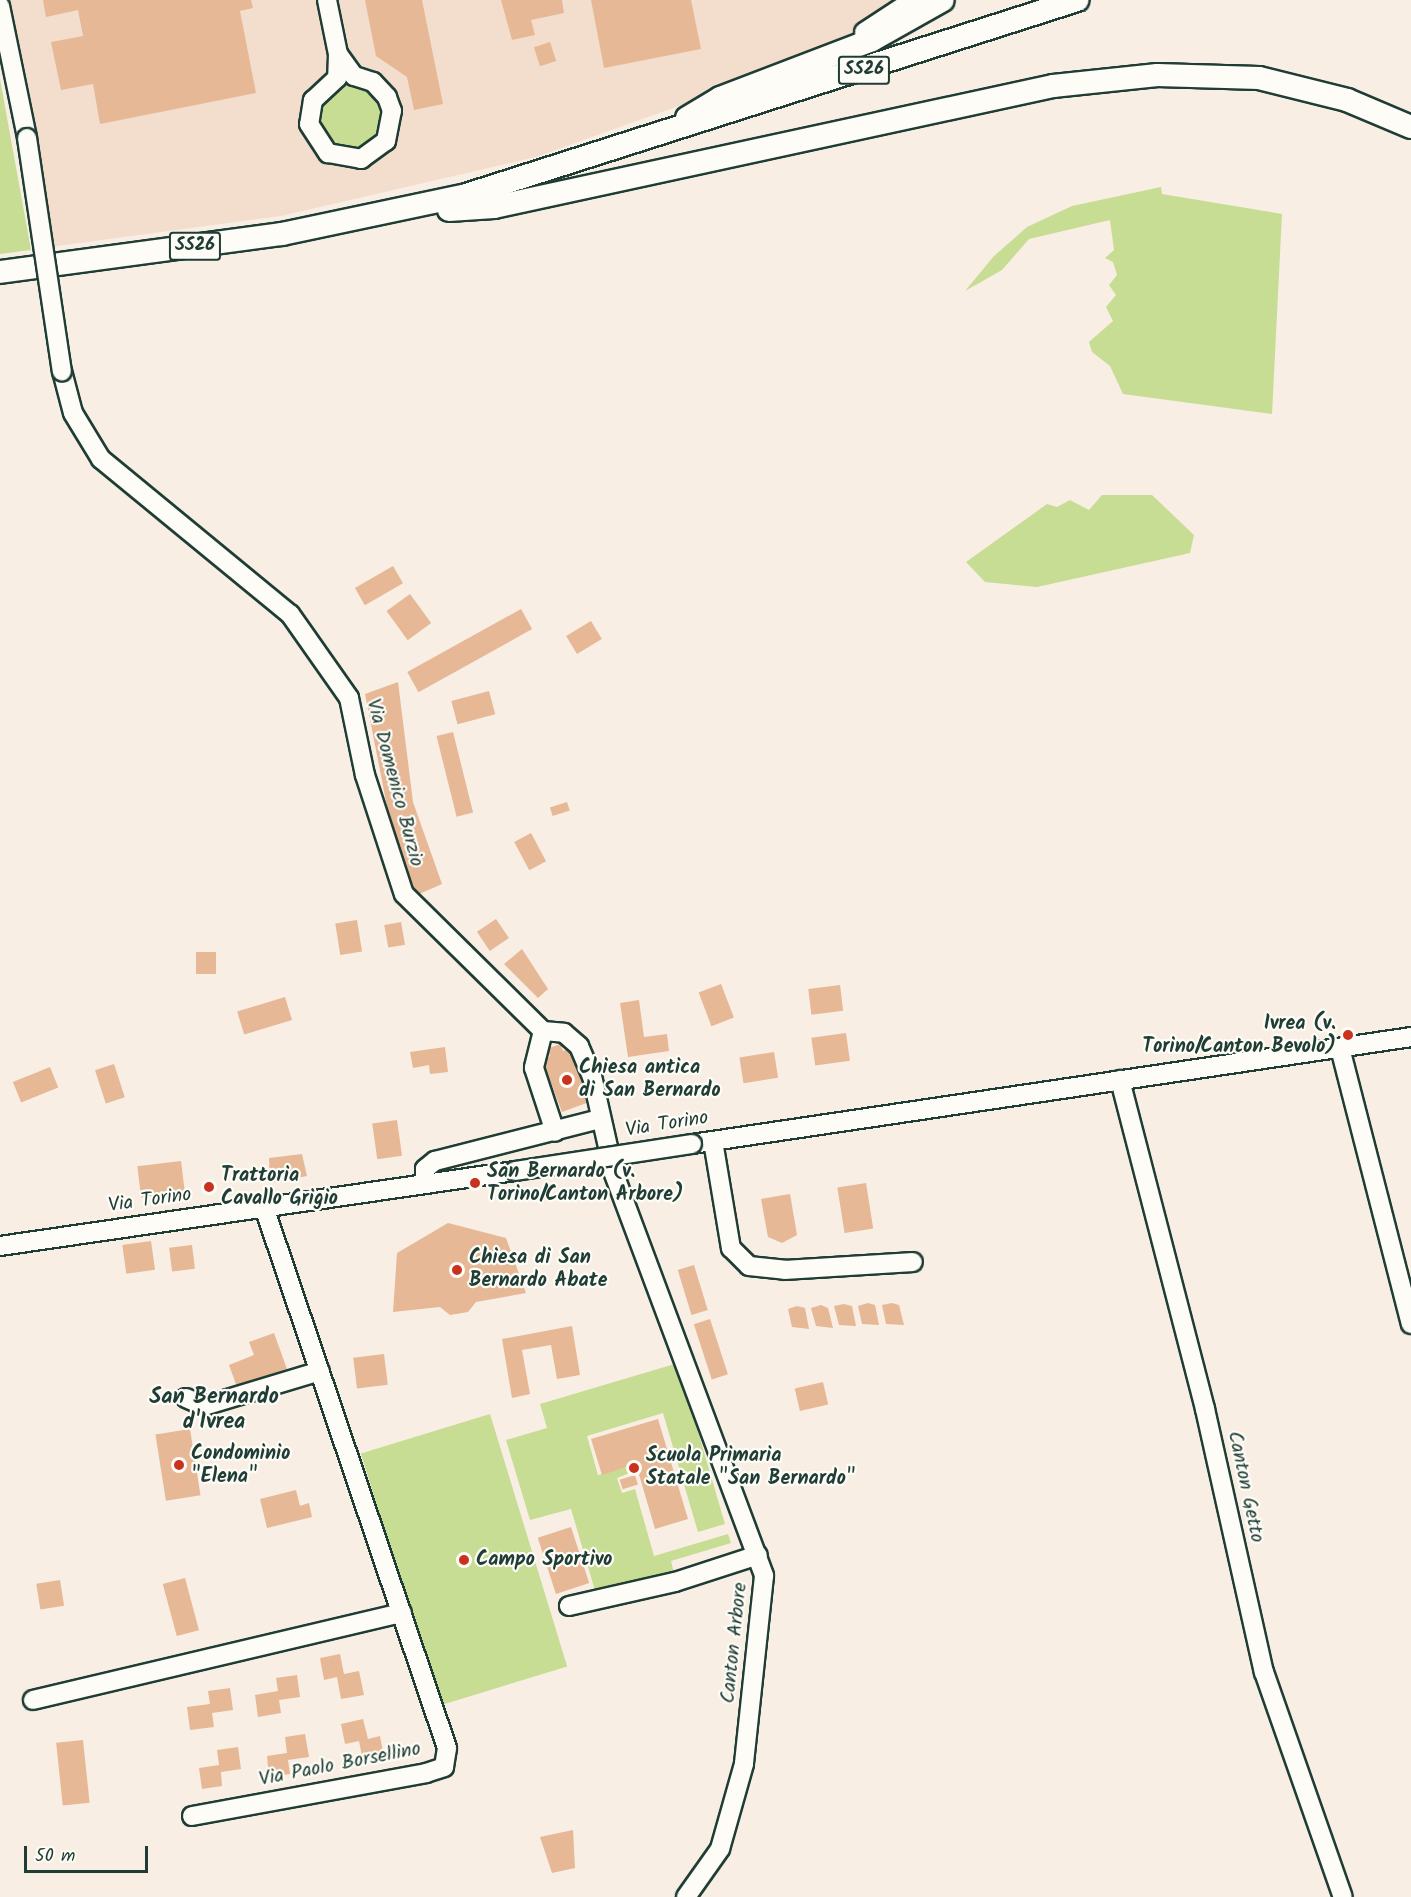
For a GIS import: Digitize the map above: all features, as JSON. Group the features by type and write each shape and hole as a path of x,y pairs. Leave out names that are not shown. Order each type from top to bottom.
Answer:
{"main road":[{"path":"652,140 720,98 872,40 943,0"},
{"name":"SS26","path":"0,272 388,214 652,140 1077,0"},
{"path":"388,214 494,207 1053,86 1157,75 1259,78 1347,100 1411,127"}],"street":[{"path":"327,0 339,54 337,78 313,100 309,123 328,153 361,159 386,141 392,111 387,97 373,82 354,76 339,54"},
{"path":"812,61 913,0"},
{"name":"Via Domenico Burzio","path":"0,6 27,138 62,371 73,413 101,459 290,614 349,698 368,786 404,894 543,1031"},
{"path":"543,1031 534,1068 555,1132"},
{"name":"Canton Arbore","path":"543,1031 564,1033 579,1046 598,1094 600,1119 614,1174 758,1555 765,1603 744,1764 720,1849 686,1897"},
{"name":"Via Torino","path":"0,1246 1411,1037"},
{"path":"1340,1048 1411,1324"},
{"name":"Canton Getto","path":"1120,1080 1205,1409 1264,1672 1343,1897"},
{"path":"425,1183 425,1169 435,1161 600,1119"},
{"path":"713,1141 731,1248 748,1266 785,1270 913,1262"},
{"name":"Via Paolo Borsellino","path":"192,1816 444,1767 447,1748 264,1207"},
{"path":"186,1398 204,1406 320,1371"},
{"path":"569,1606 675,1582 758,1555"},
{"path":"33,1700 402,1613"}],"shaded area":[{"path":"7,0 929,0 877,35 536,157 281,216 50,247"}],"green space":[{"path":"0,79 31,250 0,254"},
{"path":"351,83 363,86 374,93 381,104 384,116 381,128 374,139 363,146 351,149 339,146 328,139 321,128 318,116 321,104 328,93 339,86"},
{"path":"1161,187 1162,194 1282,214 1272,414 1123,394 1110,366 1092,352 1089,342 1113,321 1106,307 1116,295 1109,285 1117,275 1113,262 1105,258 1114,250 1110,220 1029,239 1002,270 965,291 994,256 1027,227 1072,206"},
{"path":"1102,495 1152,495 1194,535 1190,553 1037,587 985,582 966,562 1047,504 1057,507 1070,500 1089,510"},
{"name":"Scuola Primaria Statale \"San Bernardo\"","path":"678,1363 725,1524 698,1532 663,1413 587,1436 598,1475 631,1466 632,1472 617,1478 622,1493 635,1489 654,1556 728,1534 731,1543 671,1561 675,1577 596,1594 571,1509 530,1520 506,1440 547,1428 540,1404"},
{"name":"Campo Sportivo","path":"490,1414 567,1666 438,1706 361,1453"}],"building":[{"path":"43,0 251,0 253,8 240,11 256,93 100,124 93,84 61,90 51,42 83,36 78,10 46,17"},
{"path":"365,0 422,0 443,104 414,110 407,77 376,56"},
{"path":"501,0 562,0 564,13 531,20 535,35 512,40"},
{"path":"591,0 691,0 701,49 604,68"},
{"path":"550,42 556,61 540,66 534,47"},
{"path":"393,566 403,583 365,605 355,588"},
{"path":"410,594 431,623 408,640 387,611"},
{"path":"521,609 532,629 418,692 407,672"},
{"path":"591,621 602,639 577,654 566,636"},
{"path":"398,682 413,802 442,884 417,895 393,837 365,694"},
{"path":"489,691 495,714 458,724 451,701"},
{"path":"453,732 473,813 457,817 437,736"},
{"path":"567,802 570,811 553,816 550,808"},
{"path":"531,833 546,861 529,870 514,842"},
{"path":"496,919 509,938 490,951 477,932"},
{"path":"357,920 362,952 340,955 335,923"},
{"path":"401,922 405,945 388,948 384,925"},
{"path":"522,949 548,989 538,998 504,964"},
{"path":"196,952 216,952 216,974 196,974"},
{"path":"721,984 734,1018 711,1026 699,993"},
{"path":"840,985 843,1011 811,1015 808,989"},
{"path":"285,997 292,1020 244,1035 237,1012"},
{"path":"639,1000 644,1037 667,1034 669,1051 628,1057 620,1003"},
{"path":"846,1033 850,1061 815,1066 811,1038"},
{"name":"Chiesa antica di San Bernardo","path":"560,1044 563,1051 572,1048 592,1101 562,1112 542,1059 550,1056 547,1049"},
{"path":"445,1047 448,1072 430,1074 429,1065 413,1068 410,1052"},
{"path":"774,1052 778,1078 743,1083 739,1057"},
{"path":"114,1064 125,1097 106,1103 95,1070"},
{"path":"50,1067 58,1087 21,1102 13,1082"},
{"path":"397,1120 402,1156 377,1159 372,1123"},
{"path":"302,1154 307,1176 270,1183 269,1158"},
{"path":"181,1161 185,1192 141,1197 137,1166"},
{"path":"866,1183 873,1228 845,1233 837,1188"},
{"path":"790,1194 797,1235 782,1243 768,1237 761,1199"},
{"name":"Chiesa di San Bernardo Abate","path":"448,1223 506,1238 526,1293 476,1302 468,1312 450,1315 440,1307 393,1312 397,1253"},
{"path":"151,1241 155,1270 126,1274 122,1245"},
{"path":"192,1245 195,1269 172,1272 169,1248"},
{"path":"694,1265 708,1310 691,1315 678,1270"},
{"path":"868,1303 875,1305 879,1325 862,1324 858,1306"},
{"path":"892,1303 899,1305 904,1325 886,1324 882,1305"},
{"path":"844,1304 852,1306 856,1326 839,1325 834,1306"},
{"path":"821,1305 828,1308 833,1328 816,1326 811,1308"},
{"path":"797,1306 805,1308 809,1329 792,1327 788,1309"},
{"path":"710,1319 728,1374 712,1379 694,1324"},
{"path":"572,1326 580,1375 557,1379 551,1345 522,1350 530,1394 512,1398 502,1339"},
{"path":"274,1333 287,1369 237,1387 229,1365 254,1355 249,1342"},
{"path":"384,1354 388,1385 357,1389 353,1358"},
{"path":"823,1382 828,1404 800,1411 795,1389"},
{"path":"658,1419 688,1519 655,1529 636,1464 602,1475 591,1439"},
{"name":"Condominio \"Elena\"","path":"190,1429 200,1495 166,1501 155,1434"},
{"path":"635,1475 638,1485 623,1489 620,1480"},
{"path":"296,1490 300,1506 309,1503 312,1517 267,1528 260,1499"},
{"path":"571,1527 589,1583 556,1594 538,1538"},
{"path":"185,1578 199,1630 177,1636 163,1584"},
{"path":"60,1580 64,1606 40,1609 36,1584"},
{"path":"340,1654 344,1674 359,1671 364,1695 341,1699 337,1677 324,1680 320,1658"},
{"path":"297,1675 300,1697 279,1700 281,1713 258,1717 255,1695 278,1691 276,1678"},
{"path":"230,1688 233,1710 212,1713 214,1727 190,1730 187,1707 210,1704 208,1691"},
{"path":"363,1719 368,1739 380,1736 384,1757 363,1761 359,1741 345,1744 341,1724"},
{"path":"305,1734 309,1757 288,1760 290,1774 269,1777 267,1756 287,1753 285,1737"},
{"path":"83,1740 90,1803 63,1805 56,1743"},
{"path":"238,1747 241,1769 221,1772 222,1786 202,1789 199,1768 219,1765 217,1750"},
{"path":"573,1830 575,1868 552,1873 540,1837"}],"place":[{"name":"Ivrea (v. Torino/Canton Bevolo)","path":"1348,1035"},
{"name":"Chiesa antica di San Bernardo","path":"567,1080"},
{"name":"San Bernardo (v. Torino/Canton Arbore)","path":"475,1183"},
{"name":"Trattoria Cavallo Grigio","path":"209,1187"},
{"name":"Chiesa di San Bernardo Abate","path":"457,1270"},
{"name":"Condominio \"Elena\"","path":"179,1465"},
{"name":"Scuola Primaria Statale \"San Bernardo\"","path":"634,1468"},
{"name":"Campo Sportivo","path":"464,1560"}],"district":[{"name":"San Bernardo d'Ivrea","path":"214,1410"}]}
